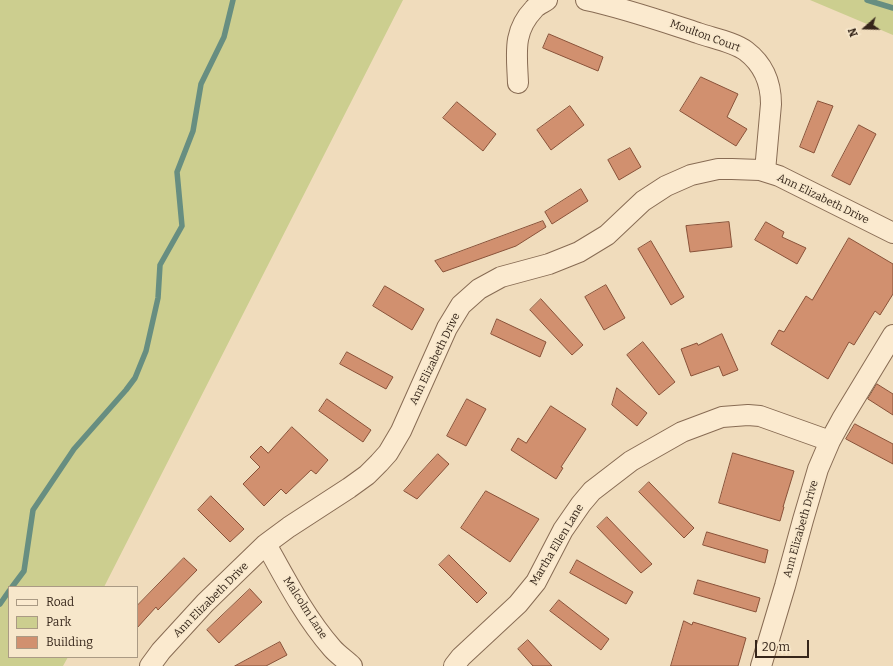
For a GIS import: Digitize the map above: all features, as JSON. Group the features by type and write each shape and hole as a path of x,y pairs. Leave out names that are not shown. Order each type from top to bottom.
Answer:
{"street":[{"path":"518,83 517,40 523,23 534,8 547,0"},
{"name":"Moulton Court","path":"586,0 639,14 730,43 745,51 758,63 767,78 771,95 771,111 765,171"},
{"name":"Ann Elizabeth Drive","path":"150,666 205,603 266,544 367,475 388,453 401,431 447,328 461,305 479,289 500,277 549,264 579,252 607,235 643,201 666,186 691,175 718,170 760,170 779,176 893,233"},
{"name":"Ann Elizabeth Drive","path":"761,666 818,469 830,441 842,419 893,335"},
{"name":"Martha Ellen Lane","path":"454,666 461,657 518,604 536,582 563,530 592,491 631,461 682,432 722,417 748,415 760,416 830,441"},
{"name":"Malcolm Lane","path":"266,544 304,611 315,627 333,649 352,666"}],"green space":[{"path":"0,0 403,0 105,586 8,586 8,658 67,658 63,666 0,666"},
{"path":"810,0 893,0 893,35"}],"building":[{"path":"549,34 603,57 598,71 543,48"},
{"path":"701,77 738,94 727,117 747,129 736,146 680,111"},
{"path":"818,101 833,106 814,153 800,147"},
{"path":"457,102 496,134 483,151 443,118"},
{"path":"570,106 584,125 551,150 537,130"},
{"path":"859,125 876,134 850,185 832,176"},
{"path":"630,148 641,167 619,180 608,160"},
{"path":"581,189 588,201 552,224 545,212"},
{"path":"543,221 546,227 516,246 443,272 435,261"},
{"path":"729,222 732,247 690,252 686,226"},
{"path":"766,222 784,232 782,237 806,248 797,264 755,240"},
{"path":"849,238 893,264 893,294 880,315 875,311 854,345 849,342 828,379 771,344 779,330 784,332 806,296 812,300"},
{"path":"651,241 684,297 671,305 638,249"},
{"path":"606,285 625,318 604,330 585,297"},
{"path":"385,286 424,309 412,330 373,306"},
{"path":"541,299 583,345 572,355 530,310"},
{"path":"497,319 546,342 540,357 491,334"},
{"path":"722,334 738,370 723,376 719,366 691,376 681,349 697,343 698,345"},
{"path":"643,342 675,382 659,395 627,355"},
{"path":"347,352 393,377 386,389 340,364"},
{"path":"877,384 893,394 893,415 868,399"},
{"path":"617,388 647,413 637,426 612,405"},
{"path":"327,399 371,430 363,442 319,411"},
{"path":"467,399 486,409 466,446 447,436"},
{"path":"551,406 586,429 561,467 563,468 556,479 511,450 518,438 526,443"},
{"path":"855,424 893,444 893,464 846,439"},
{"path":"292,427 328,460 316,474 311,470 286,494 281,489 264,506 243,484 260,467 250,457 261,446 268,453"},
{"path":"733,453 794,471 780,521 719,503"},
{"path":"438,454 449,464 417,499 404,491"},
{"path":"649,482 694,528 684,538 639,492"},
{"path":"486,491 539,519 510,562 461,528"},
{"path":"211,496 244,529 230,542 198,510"},
{"path":"607,517 652,564 641,573 597,527"},
{"path":"707,532 768,550 765,563 703,545"},
{"path":"449,555 487,593 477,603 439,565"},
{"path":"184,558 197,570 158,610 156,607 138,627 138,605"},
{"path":"577,560 633,592 626,604 570,573"},
{"path":"698,580 760,598 756,612 694,594"},
{"path":"250,589 262,602 219,643 207,630"},
{"path":"559,600 609,639 601,650 550,611"},
{"path":"684,621 692,625 693,622 746,638 738,666 671,666"},
{"path":"528,640 552,666 533,666 518,649"},
{"path":"280,642 287,655 266,666 235,666"}],"waterway":[{"path":"13,586 24,571 33,510 74,449 135,378 146,351 158,298 160,265 182,226 177,172 193,131 201,84 224,37 233,0"},
{"path":"867,0 893,8"},
{"path":"0,604 8,592"}]}
